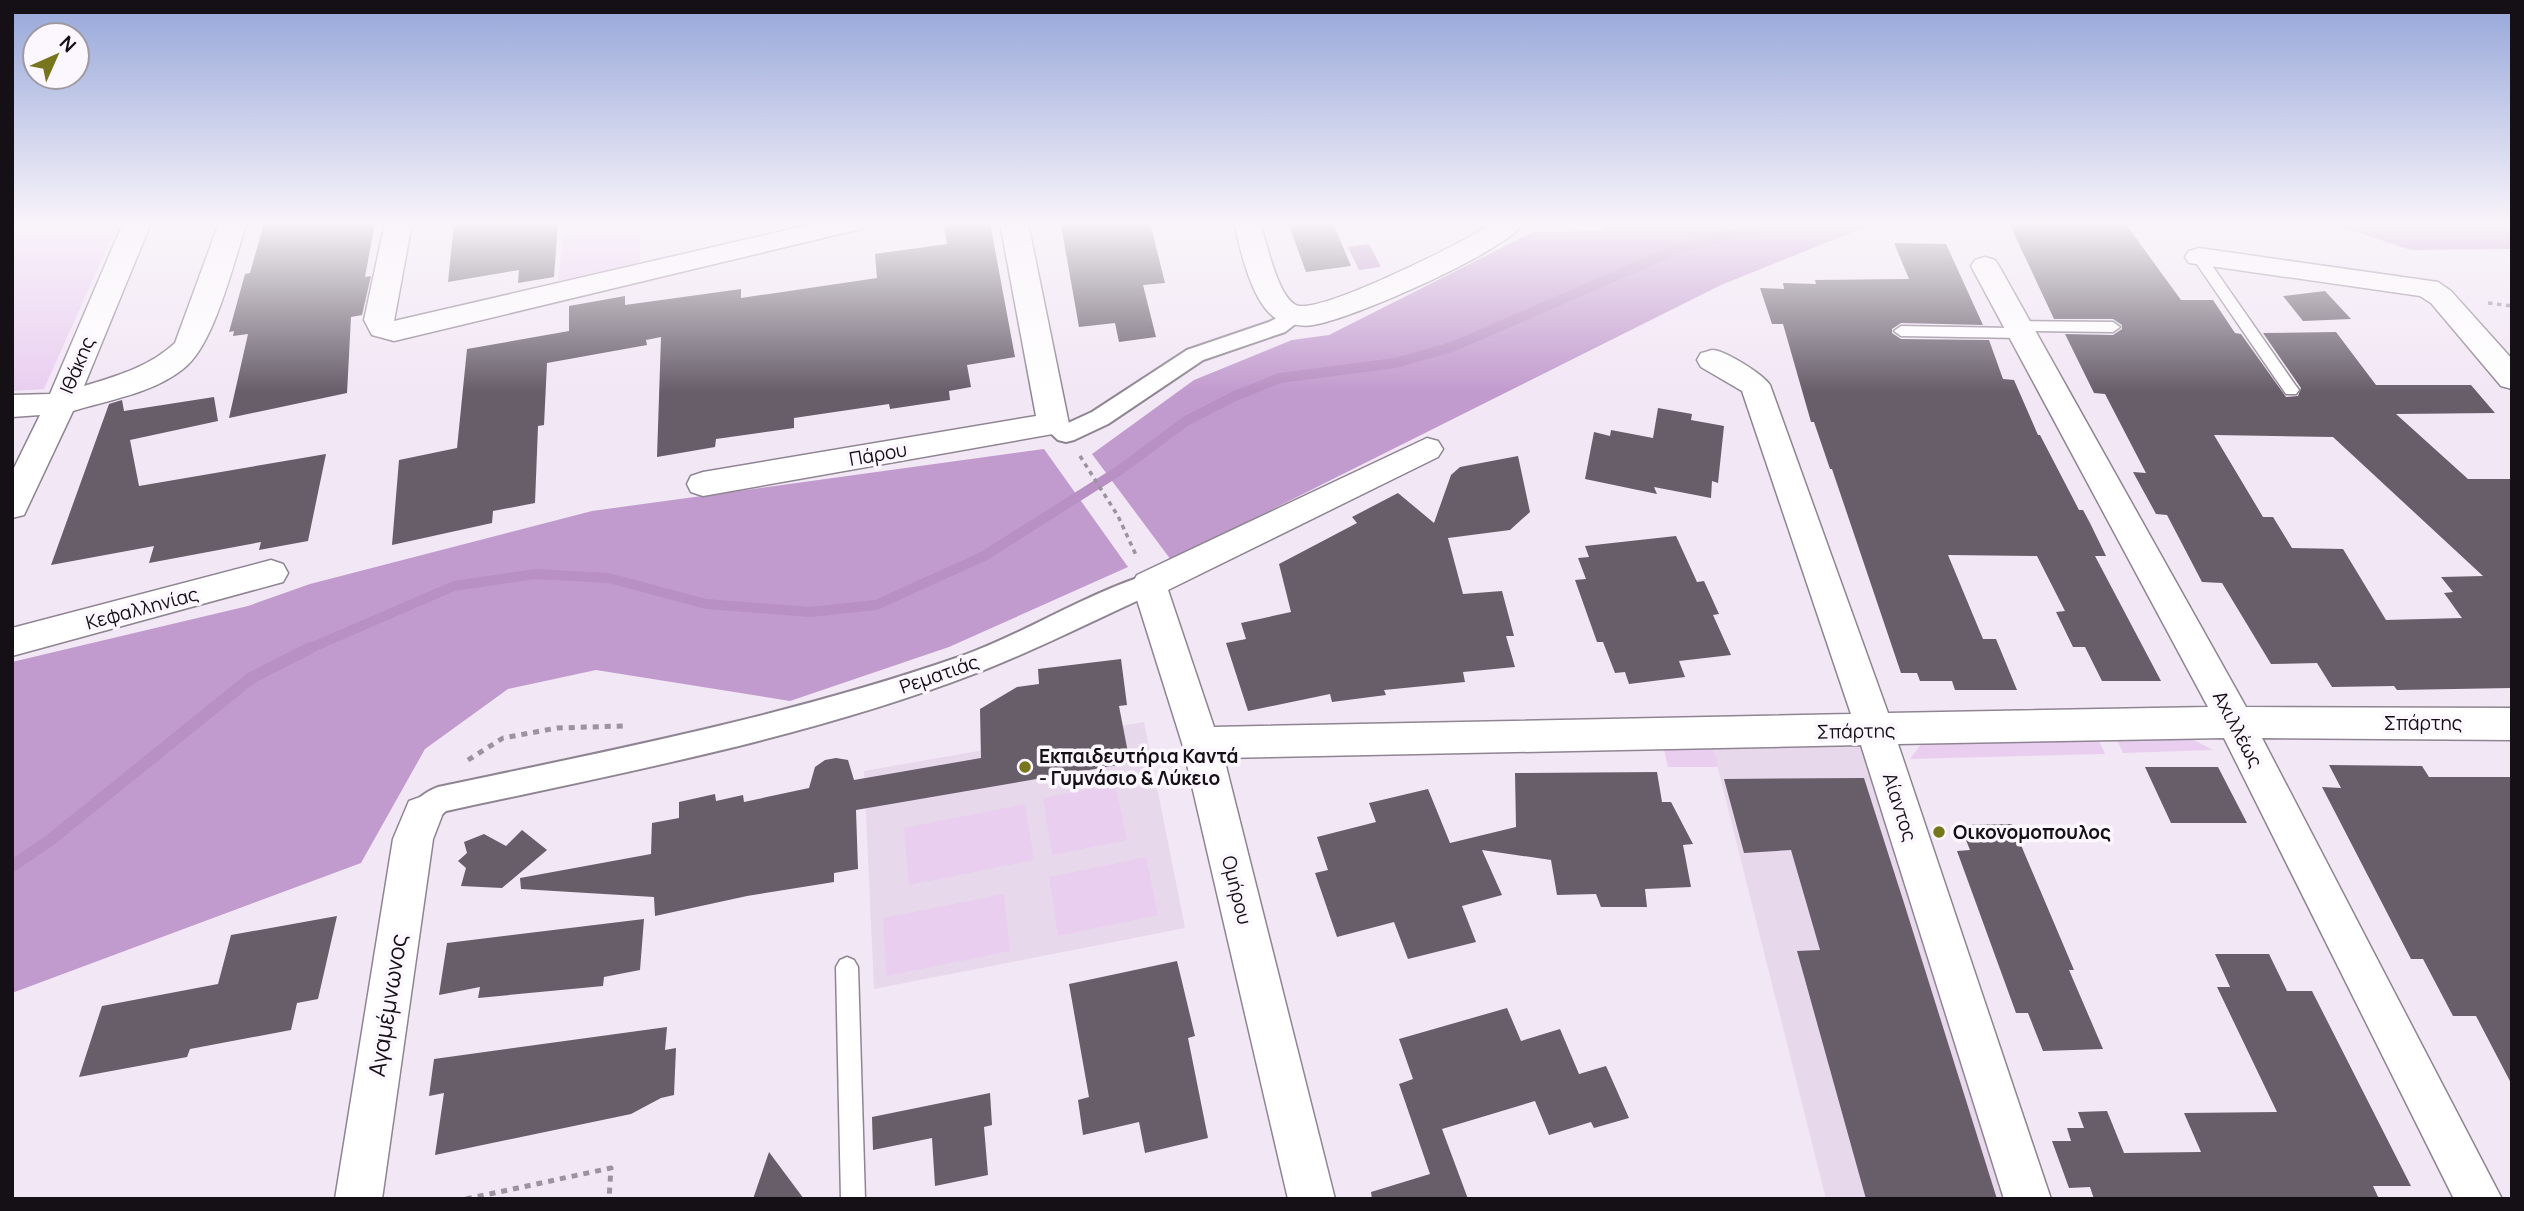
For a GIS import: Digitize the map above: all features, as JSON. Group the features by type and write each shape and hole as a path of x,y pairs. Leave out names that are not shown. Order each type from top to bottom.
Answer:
{"street":[{"name":"Ιθάκης","path":"12,506 61,404 113,280"},
{"path":"12,406 61,404 142,379 172,363 187,349 193,338 213,280"},
{"path":"385,280 379,320 382,328 387,330 402,330 612,280"},
{"path":"1025,280 1053,424 1066,434 1100,418 1195,355 1278,327 1289,312"},
{"path":"1266,280 1289,312 1315,315 1336,310 1398,280"},
{"name":"Αχιλλέως","path":"1991,280 2235,722 2479,1199"},
{"path":"2365,280 2428,288 2441,297 2512,379"},
{"name":"Αίαντος","path":"1712,360 1755,385 1875,731 2028,1199"},
{"name":"Πάρου","path":"703,484 1053,424"},
{"name":"Ρεματιάς","path":"423,813 438,800 630,759 811,716 970,664 1149,584 1427,449"},
{"name":"Κεφαλληνίας","path":"12,642 271,573"},
{"name":"Ομήρου","path":"1149,584 1201,743 1312,1199"},
{"name":"Σπάρτης","path":"1201,743 2235,722 2512,724"},
{"name":"Αγαμέμνωνος","path":"358,1199 413,839 423,813"}],"lane":[{"path":"2215,280 2291,390"},
{"path":"1901,331 2113,327"},
{"path":"847,967 853,1199"}],"path":[{"path":"1075,448 1118,516 1149,584"},
{"path":"466,1199 611,1168 609,1199"}],"shaded area":[{"path":"12,280 93,280 44,389 12,391"},
{"path":"1439,280 1735,280 1171,560 1092,454 1194,380 1292,340 1329,335"},
{"path":"1044,449 1128,567 949,647 790,701 596,670 508,689 425,749 361,863 12,993 12,662 248,606 310,584 592,511"},
{"path":"1144,722 1185,928 874,989 864,771"},
{"path":"1890,737 2047,1199 1826,1199 1711,741"},
{"path":"2098,739 2105,754 1910,759 1921,744 1932,741"},
{"path":"2192,739 2213,750 2123,753 2117,740"},
{"path":"1662,741 1711,741 1718,767 1668,767"},
{"path":"1115,784 1127,840 1052,855 1043,798"},
{"path":"1025,804 1034,860 909,885 904,828"},
{"path":"1146,857 1158,915 1058,936 1049,877"},
{"path":"1004,894 1010,951 886,976 883,918"}],"building":[{"path":"243,280 370,280 362,315 351,317 347,393 229,418 248,334 233,336 234,331 229,332"},
{"path":"518,280 539,280 518,283"},
{"path":"867,280 1001,280 1015,357 967,365 971,387 949,391 950,400 890,409 889,404 794,418 794,428 716,439 715,447 657,457 661,337 646,340 647,345 547,363 544,425 538,426 535,503 493,511 492,523 392,545 399,460 457,448 467,349 569,331 569,306 625,296 625,305 741,289 741,298"},
{"path":"1071,280 1164,280 1165,283 1143,285 1156,337 1119,342 1115,323 1079,327"},
{"path":"1815,280 1962,280 1983,325 1901,323 1892,329 1892,333 1901,339 1989,340 2003,379 2014,380 2038,435 2079,510 2083,510 2090,523 2106,556 2095,556 2161,681 2102,681 2085,647 2073,647 2056,612 2065,611 2037,556 1948,555 1983,639 1996,639 2017,690 1955,690 1952,681 1920,681 1917,673 1901,673 1832,469 1814,422 1811,422 1783,324 1772,324 1760,288 1784,289 1783,283 1816,284"},
{"path":"2035,280 2166,280 2181,300 2213,300 2235,333 2241,334 2286,397 2298,396 2301,388 2263,333 2336,332 2376,385 2471,385 2495,413 2396,414 2468,479 2512,479 2512,688 2397,690 2394,686 2332,687 2317,663 2271,664 2222,583 2202,582 2167,515 2156,514 2133,472 2146,473 2105,394 2094,393 2065,334 2113,335 2122,329 2122,325 2113,319 2054,319","holes":["2214,435 2333,437 2483,576 2441,577 2453,592 2444,593 2462,618 2386,620 2343,549 2292,548 2273,517 2263,517"]},
{"path":"2325,291 2351,319 2303,321 2283,296"},
{"path":"214,397 218,421 130,440 139,486 326,454 308,541 259,550 261,542 149,563 154,546 51,565 109,404 122,400 124,411"},
{"path":"1658,408 1692,414 1691,420 1724,426 1718,483 1712,481 1711,498 1654,487 1657,494 1585,479 1594,432 1610,436 1611,430 1653,438"},
{"path":"1518,456 1530,512 1510,530 1448,538 1463,594 1502,591 1514,636 1506,636 1515,667 1463,672 1465,682 1384,690 1386,695 1332,702 1330,694 1248,711 1226,643 1246,639 1241,623 1291,612 1279,564 1357,523 1352,517 1398,493 1434,523 1451,475 1460,467"},
{"path":"1676,536 1697,582 1704,581 1719,614 1713,615 1731,655 1679,661 1685,677 1629,684 1625,672 1615,673 1603,642 1597,642 1575,580 1586,579 1578,558 1589,557 1585,546"},
{"path":"1121,659 1127,705 1119,706 1130,763 856,810 858,869 834,873 834,882 747,896 655,916 654,897 521,889 520,878 651,854 652,823 679,818 679,802 715,794 716,801 743,795 744,802 809,788 815,767 825,760 848,760 854,780 981,758 980,709 1017,687 1039,684 1038,669"},
{"path":"2329,765 2422,766 2429,777 2512,777 2512,1085 2476,1016 2453,1016 2423,959 2411,959 2322,787 2341,788"},
{"path":"2145,767 2218,767 2247,823 2171,823"},
{"path":"1657,772 1662,802 1671,802 1693,844 1683,845 1691,887 1645,889 1647,907 1601,907 1596,894 1557,895 1551,860 1482,850 1502,895 1462,906 1476,942 1408,959 1394,922 1337,937 1315,873 1328,870 1317,837 1376,822 1369,803 1428,789 1450,843 1516,827 1515,773"},
{"path":"1864,778 1997,1199 1866,1199 1797,951 1820,950 1791,850 1744,853 1724,779"},
{"path":"2012,824 2074,970 2069,970 2103,1049 2043,1051 2028,1013 2016,1013 1957,851 1970,850 1960,825"},
{"path":"522,830 547,850 502,888 461,886 466,868 458,861 467,853 464,842 484,834 506,846"},
{"path":"337,916 318,999 297,1003 291,1030 190,1049 187,1057 79,1077 102,1006 218,984 231,935"},
{"path":"644,919 640,970 604,977 603,986 478,998 480,987 439,995 447,943"},
{"path":"2215,954 2269,954 2287,991 2312,991 2411,1186 2373,1186 2379,1199 2094,1199 2090,1187 2069,1188 2052,1141 2071,1141 2067,1128 2084,1128 2078,1112 2107,1111 2124,1153 2201,1152 2184,1113 2277,1112 2217,987 2230,987"},
{"path":"1177,961 1195,1036 1188,1038 1208,1138 1145,1153 1139,1122 1083,1135 1078,1100 1089,1097 1069,984"},
{"path":"1507,1008 1521,1041 1560,1029 1579,1074 1606,1066 1629,1118 1594,1128 1591,1122 1549,1135 1535,1101 1442,1129 1468,1199 1372,1199 1371,1192 1430,1174 1399,1084 1413,1079 1399,1039"},
{"path":"667,1027 665,1050 676,1048 674,1095 661,1098 631,1114 435,1155 444,1093 429,1096 434,1059"},
{"path":"990,1093 992,1125 984,1127 988,1175 935,1186 932,1138 873,1150 872,1117"},
{"path":"769,1152 804,1199 753,1199"}],"waterway":[{"path":"306,650 454,586 535,574 609,578 706,604 810,612 876,605 984,556 1120,470 1186,421 1235,396 1280,378 1395,363 1452,347 1607,280"},
{"path":"12,866 49,841 251,678 306,650"}],"place":[{"name":"Εκπαιδευτήρια Καντά - Γυμνάσιο & Λύκειο","path":"1025,767"},
{"name":"Οικονομοπουλος","path":"1939,832"}]}
